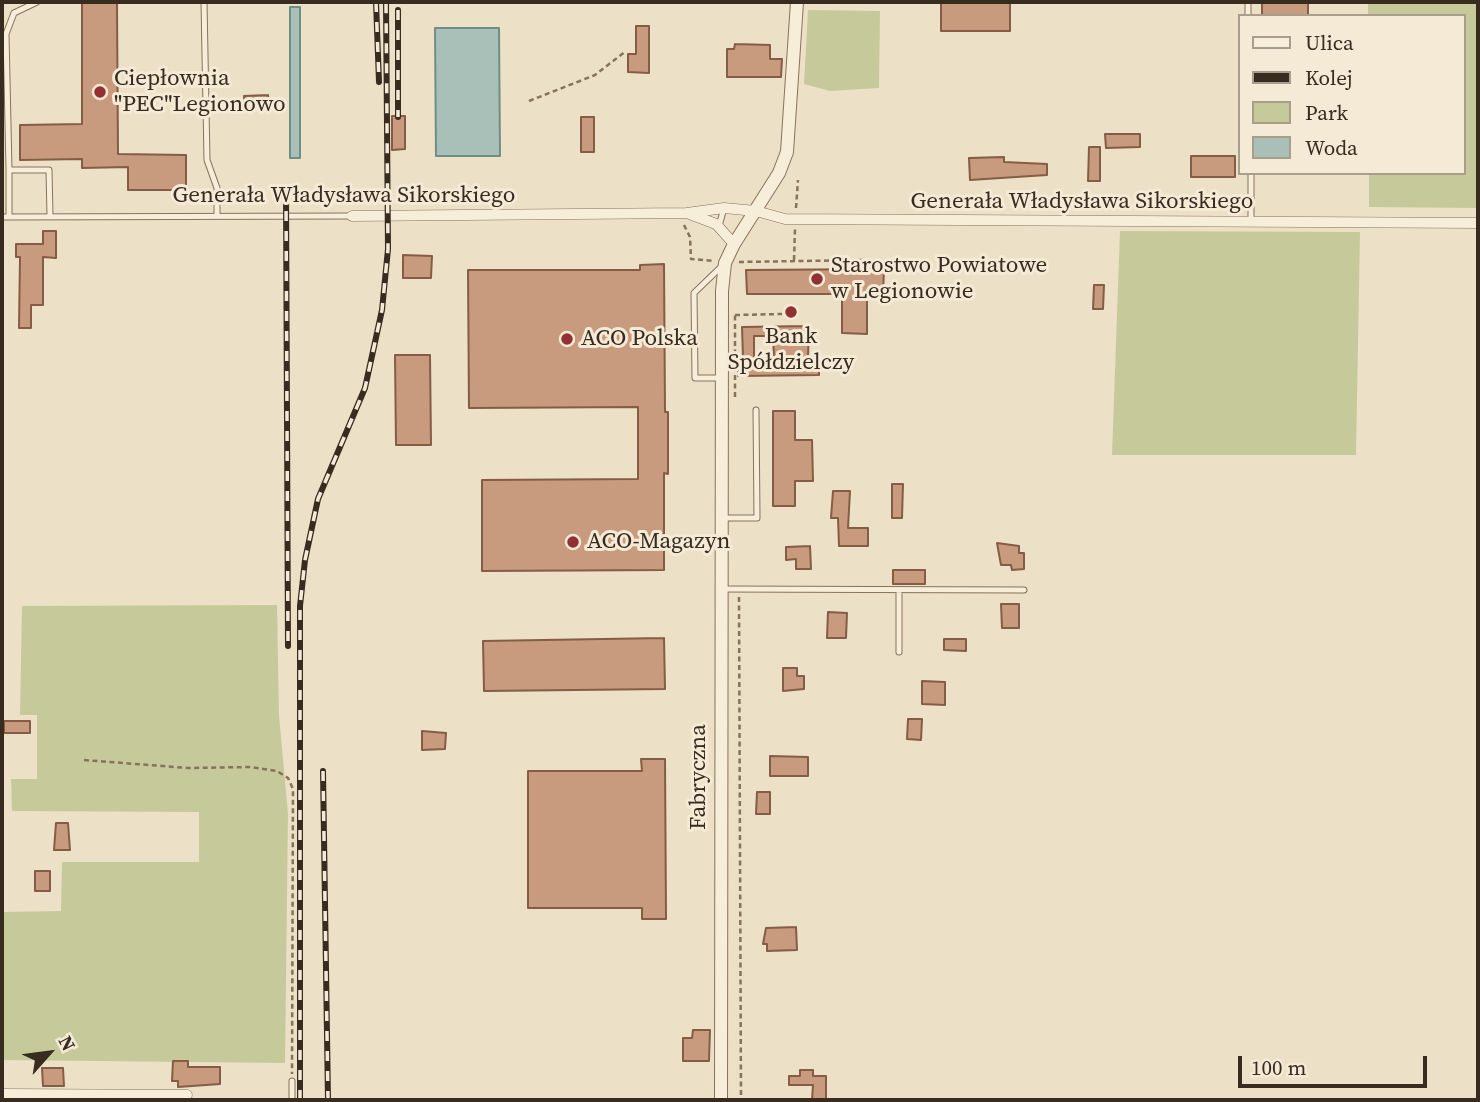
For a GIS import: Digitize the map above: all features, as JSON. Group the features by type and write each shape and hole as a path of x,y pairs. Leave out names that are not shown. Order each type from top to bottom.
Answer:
{"street":[{"path":"726,264 734,244 779,173 787,152 797,2"},
{"name":"Generała Władysława Sikorskiego","path":"684,218 724,208 756,211 785,219 1478,223"},
{"name":"Generała Władysława Sikorskiego","path":"352,216 684,218 719,226 734,244"},
{"name":"Fabryczna","path":"721,1100 719,589 722,291 726,264"},
{"path":"2,1094 187,1095"}],"lane":[{"path":"9,216 6,34 14,13 37,2"},
{"path":"204,2 207,160 217,188 217,216"},
{"path":"9,170 50,170 50,216"},
{"path":"1251,175 1251,222"},
{"path":"719,226 724,208"},
{"name":"Generała Władysława Sikorskiego","path":"2,217 352,216"},
{"path":"722,378 695,378 694,293 726,264"},
{"path":"721,518 757,518 756,410"},
{"path":"719,589 899,592 1024,590"},
{"path":"899,592 899,652"},
{"path":"292,1081 292,1100"}],"path":[{"path":"529,101 607,69 626,51"},
{"path":"684,218 691,259 726,264 864,260 877,264 902,263"},
{"path":"731,401 737,392 734,307"},
{"path":"736,315 782,314"},
{"path":"739,590 741,1100"},
{"path":"84,760 188,768 251,767 277,771 288,778 293,789 292,1081"}],"green space":[{"path":"1368,2 1478,2 1478,208 1369,207 1369,175 1466,175 1466,14 1368,14"},
{"path":"808,10 880,11 879,88 830,91 804,84"},
{"path":"1120,231 1360,232 1356,455 1112,455"},
{"path":"277,605 279,715 288,814 285,1063 2,1060 2,912 61,911 62,862 199,862 199,812 12,811 11,779 37,779 37,715 20,715 22,606"}],"water":[{"path":"290,7 300,7 300,158 290,158"},
{"path":"435,28 499,28 500,156 436,156"}],"building":[{"path":"82,2 117,2 118,154 186,155 186,190 128,190 128,167 82,168 82,159 20,160 20,125 82,124"},
{"path":"941,2 1010,2 1010,31 941,31"},
{"path":"1262,2 1308,2 1308,14 1262,14"},
{"path":"636,26 649,26 649,73 628,72 628,54 636,54"},
{"path":"735,44 770,45 770,59 782,59 781,77 727,77 727,49 734,49"},
{"path":"268,95 269,106 245,107 244,96"},
{"path":"392,116 405,116 405,149 392,150"},
{"path":"581,117 594,117 594,152 581,152"},
{"path":"1105,134 1140,134 1140,147 1106,148"},
{"path":"1089,147 1100,147 1100,181 1088,181"},
{"path":"1191,156 1235,156 1235,177 1191,177"},
{"path":"1004,157 1004,162 1047,164 1047,175 970,180 969,158"},
{"path":"43,231 56,231 56,258 43,257 43,305 31,305 31,328 19,328 20,257 16,257 16,244 43,244"},
{"path":"403,255 432,256 431,278 403,278"},
{"path":"664,264 668,474 664,473 664,570 482,571 482,480 638,479 638,407 469,408 468,270 640,270 640,265"},
{"path":"884,269 883,294 867,294 867,334 842,333 842,294 747,294 746,270"},
{"path":"1094,285 1104,285 1103,309 1093,309"},
{"path":"809,326 808,358 819,358 819,375 738,376 738,358 743,358 742,327","holes":["754,336 773,336 774,358 754,358"]},
{"path":"395,355 430,355 431,445 396,445"},
{"path":"773,411 795,411 795,440 812,440 813,481 795,481 795,506 773,506"},
{"path":"892,484 903,484 902,518 892,518"},
{"path":"833,491 850,491 848,528 868,528 868,546 839,546 838,518 831,518"},
{"path":"997,543 1019,546 1019,553 1024,553 1024,569 1012,570 1011,565 1001,565"},
{"path":"810,546 811,569 796,569 796,559 786,560 786,547"},
{"path":"893,570 925,570 925,584 893,584"},
{"path":"1001,604 1019,604 1019,628 1002,628"},
{"path":"828,612 847,613 846,638 827,638"},
{"path":"664,638 665,689 484,691 483,641"},
{"path":"944,639 966,639 966,651 944,650"},
{"path":"783,668 797,668 797,676 804,676 804,689 783,691"},
{"path":"922,681 945,682 945,705 922,704"},
{"path":"908,719 922,719 921,740 907,739"},
{"path":"4,721 30,721 30,733 4,733"},
{"path":"422,731 446,733 445,749 422,750"},
{"path":"770,756 808,757 808,776 770,776"},
{"path":"641,759 665,759 666,919 642,919 642,908 528,908 528,771 642,771"},
{"path":"757,792 770,792 770,814 756,814"},
{"path":"56,823 68,823 70,850 54,850"},
{"path":"35,871 50,871 50,891 35,891"},
{"path":"796,927 797,950 767,951 767,944 763,944 766,928"},
{"path":"693,1030 710,1030 709,1061 683,1061 683,1038 692,1038"},
{"path":"173,1061 188,1061 188,1067 220,1067 220,1084 178,1087 178,1081 172,1081"},
{"path":"42,1068 63,1068 64,1086 43,1086"},
{"path":"800,1070 813,1070 813,1076 826,1076 826,1100 812,1100 813,1085 789,1085 789,1076 800,1076"}],"railway":[{"path":"376,2 379,82"},
{"path":"300,1100 300,606 305,560 318,499 365,388 382,310 388,249 386,2"},
{"path":"398,10 398,117"},
{"path":"286,191 288,646"},
{"path":"323,771 328,1100"}],"place":[{"name":"Ciepłownia \"PEC\"Legionowo","path":"100,92"},
{"name":"Starostwo Powiatowe w Legionowie","path":"817,279"},
{"name":"Bank Spółdzielczy","path":"791,312"},
{"name":"ACO Polska","path":"567,339"},
{"name":"ACO-Magazyn","path":"573,542"}]}
